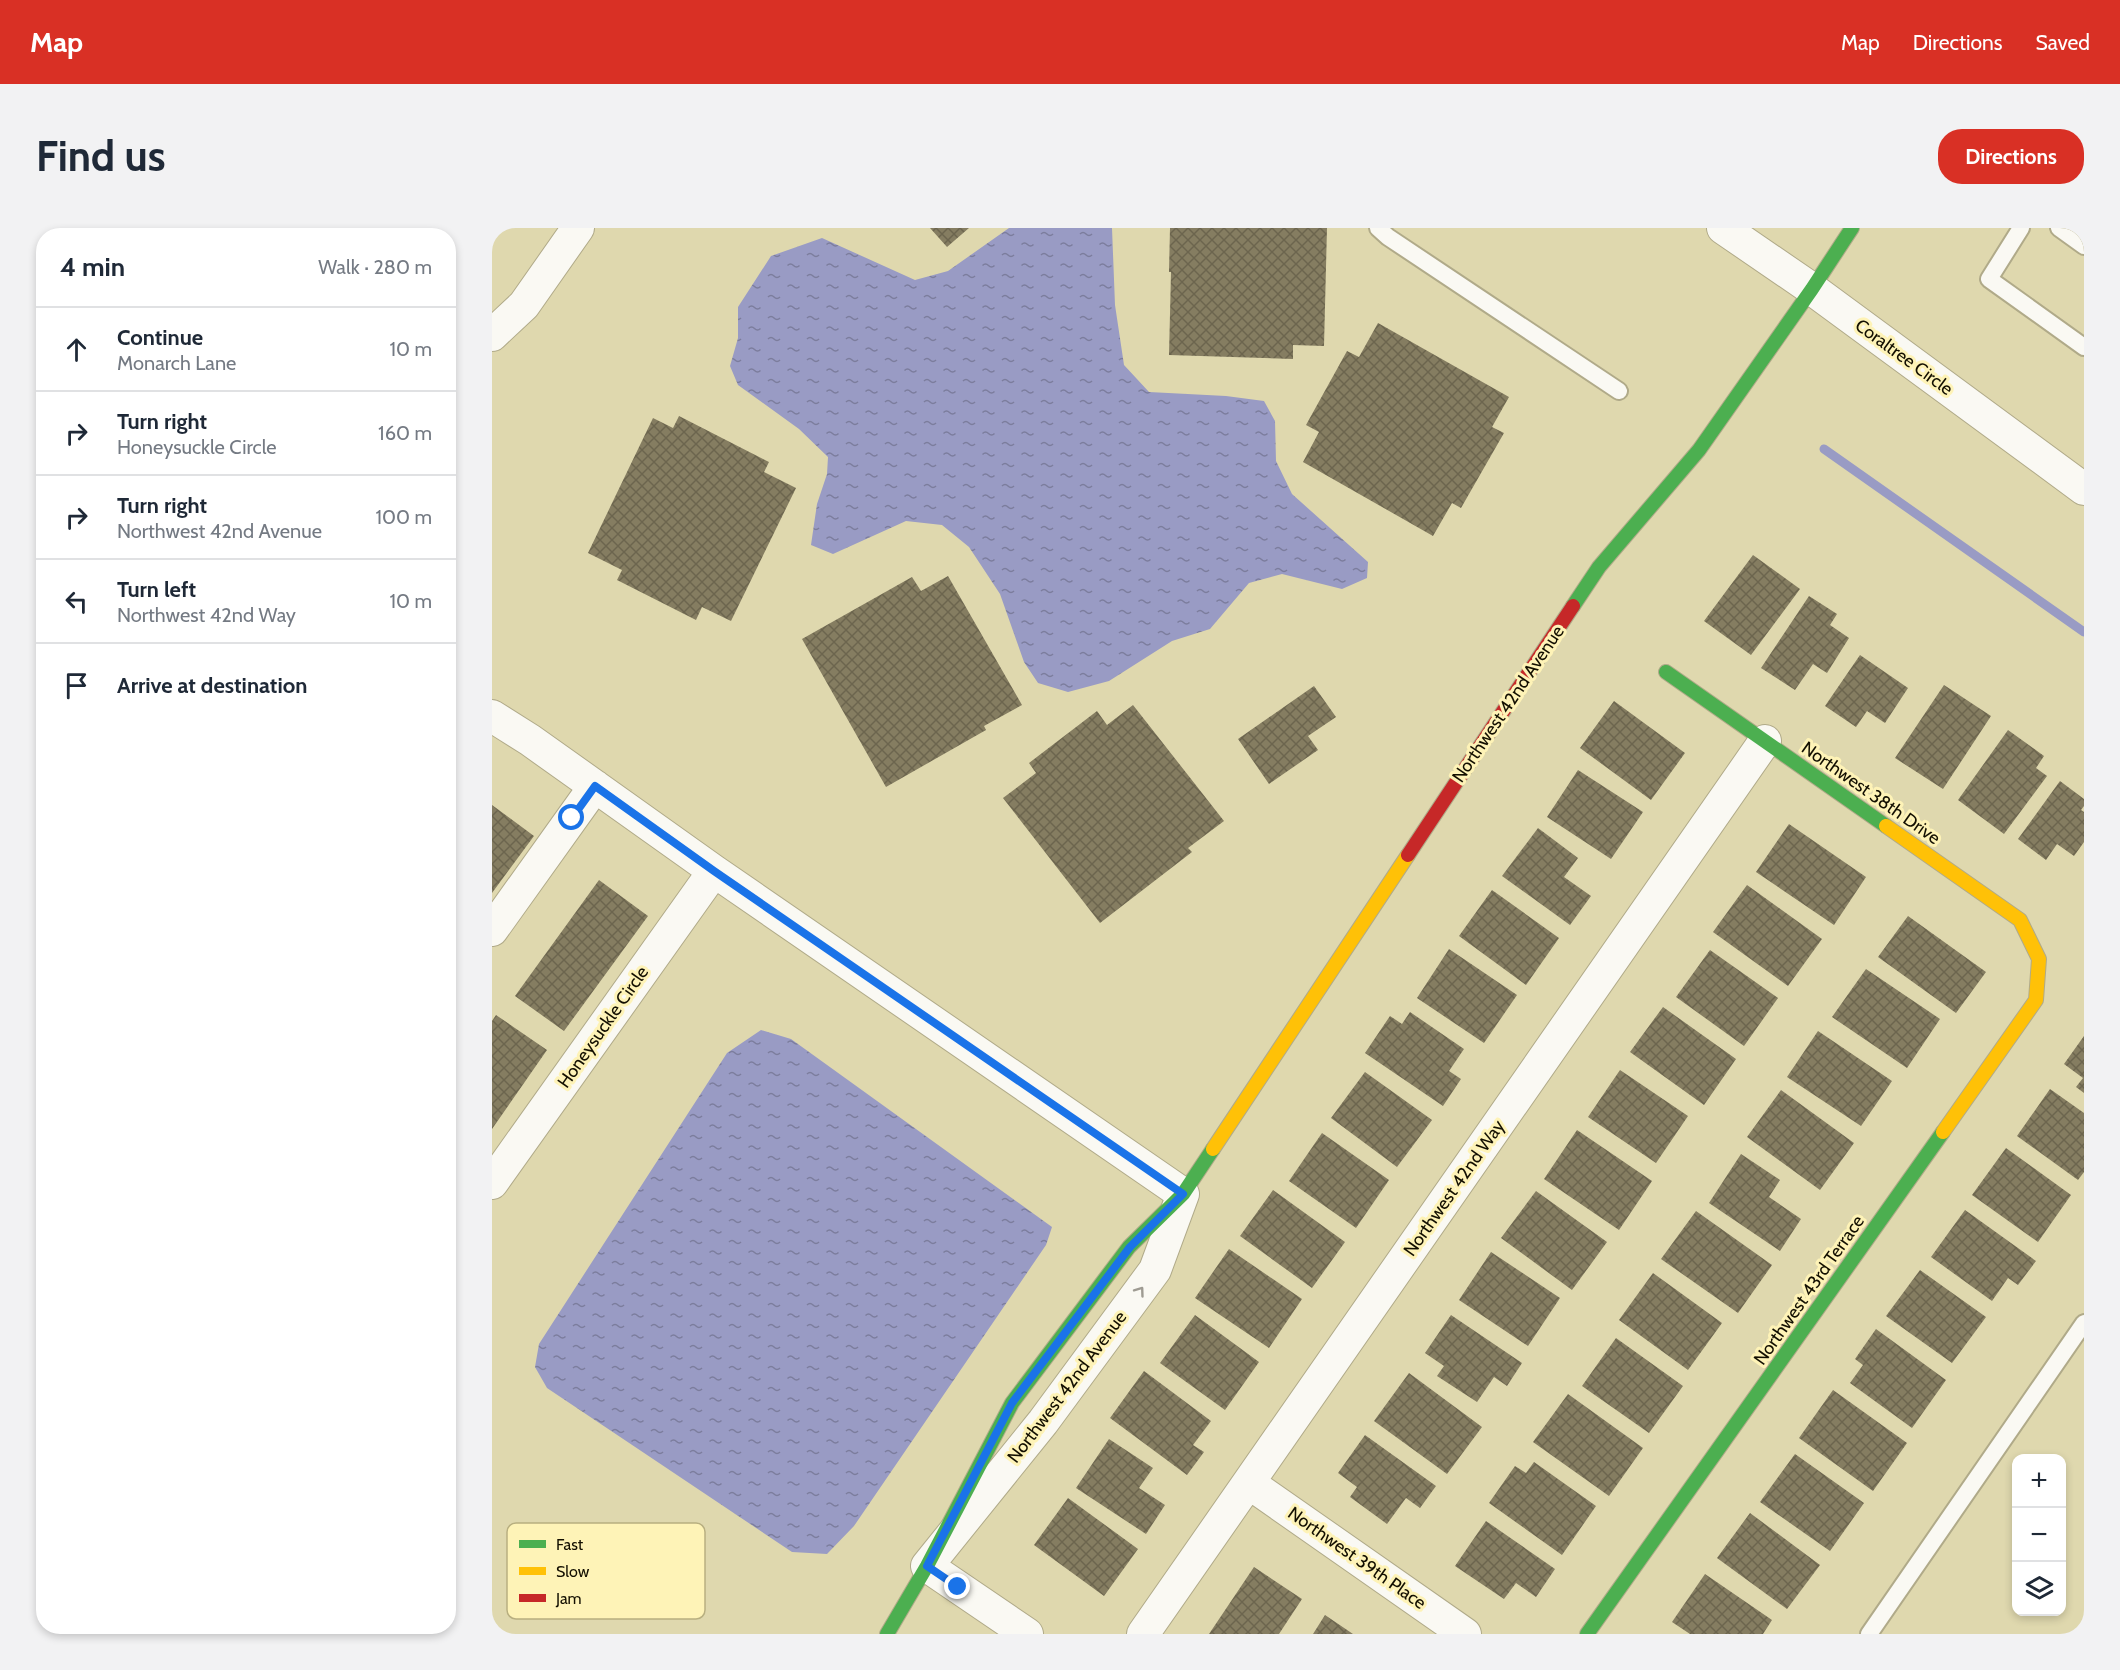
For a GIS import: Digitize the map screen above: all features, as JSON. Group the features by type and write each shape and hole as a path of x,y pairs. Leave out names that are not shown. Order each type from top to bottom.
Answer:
{"street":[{"path":"492,335 524,305 578,228"},
{"name":"Coraltree Circle","path":"1722,228 1812,289 2084,489"},
{"name":"Northwest 42nd Avenue","path":"887,1634 927,1566 1053,1378 1155,1270 1183,1194 1599,567 1699,450 1852,228"},
{"name":"Northwest 38th Drive","path":"1666,672 2020,920 2039,959"},
{"path":"492,716 530,740 714,871 1183,1194"},
{"name":"Northwest 42nd Way","path":"1143,1634 1765,741"},
{"path":"492,930 595,786"},
{"name":"Honeysuckle Circle","path":"492,1183 714,871"},
{"name":"Northwest 43rd Terrace","path":"1587,1634 2036,1000 2039,959"},
{"name":"Northwest 39th Place","path":"1249,1482 1465,1634"},
{"path":"927,1566 1028,1634"}],"lane":[{"path":"1378,228 1388,237 1619,391"},
{"path":"2021,228 1989,279 2084,347"},
{"path":"2059,228 2084,246"},
{"path":"1869,1634 2084,1323"}],"water":[{"path":"1009,228 1112,228 1115,305 1124,365 1149,392 1226,396 1264,401 1275,421 1276,461 1292,494 1368,562 1367,578 1342,589 1282,574 1249,583 1210,629 1172,641 1109,681 1068,692 1038,683 1024,662 1000,594 969,547 942,525 906,521 833,554 811,545 817,504 827,474 828,457 799,429 738,385 730,366 738,338 738,307 771,256 822,238 915,280 948,271"},
{"path":"761,1030 791,1039 1052,1227 1046,1245 854,1526 827,1554 792,1552 547,1388 535,1367 539,1344 727,1053"}],"building":[{"path":"930,228 969,228 947,247"},
{"path":"1170,228 1327,228 1324,346 1293,345 1293,359 1169,355"},
{"path":"1378,323 1509,397 1492,427 1504,433 1461,508 1452,503 1433,536 1303,462 1319,432 1306,425 1347,351 1359,357"},
{"path":"679,416 769,462 764,472 796,488 731,621 702,607 696,620 617,580 622,570 588,553 653,418 673,428"},
{"path":"1753,555 1800,589 1751,655 1704,621"},
{"path":"948,576 1022,705 984,726 986,730 886,787 802,639 912,577 921,591"},
{"path":"1809,596 1837,614 1830,625 1849,638 1827,673 1813,664 1795,690 1761,668"},
{"path":"1860,655 1908,688 1885,723 1867,711 1856,727 1825,706"},
{"path":"1944,685 1991,716 1943,789 1895,758"},
{"path":"1314,686 1336,717 1308,736 1318,750 1269,784 1238,739"},
{"path":"1614,701 1685,753 1651,800 1580,748"},
{"path":"1133,705 1224,821 1188,848 1192,852 1100,923 1003,798 1036,773 1029,763 1097,711 1107,725"},
{"path":"2008,730 2044,756 2036,768 2047,776 2004,834 1958,800"},
{"path":"1578,770 1643,812 1611,859 1547,817"},
{"path":"2060,781 2084,799 2084,806 2081,810 2084,812 2084,842 2074,856 2057,844 2046,860 2018,839"},
{"path":"492,805 534,836 492,893"},
{"path":"1789,824 1866,877 1834,925 1756,872"},
{"path":"1538,828 1578,858 1564,877 1591,896 1570,925 1502,876"},
{"path":"599,880 648,916 564,1031 515,996"},
{"path":"1747,885 1822,939 1788,986 1713,932"},
{"path":"1492,890 1559,938 1526,985 1459,936"},
{"path":"1908,916 1986,972 1956,1013 1878,957"},
{"path":"1449,949 1517,995 1484,1043 1417,998"},
{"path":"1710,950 1778,998 1744,1046 1676,997"},
{"path":"1866,969 1940,1019 1907,1068 1832,1017"},
{"path":"1663,1007 1736,1059 1704,1105 1630,1052"},
{"path":"1410,1012 1464,1049 1449,1071 1461,1079 1443,1106 1365,1053 1390,1016 1402,1024"},
{"path":"496,1015 547,1050 492,1129 492,1021"},
{"path":"1818,1031 1892,1081 1861,1126 1787,1077"},
{"path":"2084,1036 2084,1093 2076,1087 2083,1078 2064,1064"},
{"path":"1620,1070 1688,1116 1656,1163 1588,1117"},
{"path":"1365,1072 1432,1120 1397,1167 1331,1118"},
{"path":"2050,1089 2084,1113 2084,1172 2078,1180 2017,1136"},
{"path":"1781,1090 1854,1143 1820,1190 1747,1137"},
{"path":"1577,1130 1652,1181 1619,1230 1544,1179"},
{"path":"1322,1133 1389,1180 1356,1228 1289,1181"},
{"path":"2006,1148 2071,1195 2038,1242 1972,1195"},
{"path":"1741,1154 1780,1180 1769,1197 1801,1219 1780,1251 1709,1203"},
{"path":"1273,1190 1345,1242 1312,1288 1240,1236"},
{"path":"1536,1191 1607,1242 1572,1290 1501,1238"},
{"path":"1965,1210 2036,1261 2018,1285 2008,1278 1992,1301 1931,1257"},
{"path":"1696,1211 1772,1265 1738,1313 1661,1259"},
{"path":"1229,1249 1302,1299 1269,1348 1195,1298"},
{"path":"1491,1252 1560,1298 1528,1346 1459,1300"},
{"path":"1920,1270 1986,1317 1952,1363 1886,1316"},
{"path":"1653,1273 1722,1323 1688,1370 1619,1320"},
{"path":"1195,1315 1259,1362 1225,1410 1160,1363"},
{"path":"1451,1315 1522,1363 1507,1386 1494,1377 1477,1402 1437,1376 1444,1366 1425,1353"},
{"path":"1876,1329 1946,1380 1912,1428 1850,1383 1863,1365 1855,1359"},
{"path":"1616,1338 1683,1386 1649,1433 1582,1386"},
{"path":"1144,1371 1211,1421 1193,1445 1204,1452 1187,1475 1110,1418"},
{"path":"1409,1373 1482,1427 1447,1474 1374,1421"},
{"path":"1833,1390 1907,1443 1873,1491 1799,1438"},
{"path":"1568,1394 1643,1448 1609,1496 1533,1442"},
{"path":"1365,1435 1436,1486 1420,1508 1406,1498 1387,1524 1350,1497 1357,1487 1338,1473"},
{"path":"1109,1439 1153,1468 1139,1488 1165,1505 1146,1534 1076,1488"},
{"path":"1795,1454 1864,1503 1830,1551 1760,1502"},
{"path":"1534,1462 1596,1506 1562,1555 1489,1503 1515,1466 1526,1473"},
{"path":"1068,1498 1138,1549 1104,1596 1034,1545"},
{"path":"1750,1513 1820,1565 1787,1609 1717,1558"},
{"path":"1486,1521 1555,1569 1536,1597 1516,1583 1504,1599 1455,1566"},
{"path":"1254,1567 1302,1599 1279,1634 1209,1634"},
{"path":"1705,1574 1772,1620 1763,1634 1690,1634 1672,1622"},
{"path":"1325,1615 1353,1634 1313,1634"}],"waterway":[{"path":"1824,449 2084,632"}],"traffic: fast":[{"path":"1573,606 1599,567 1699,450 1852,228"},
{"path":"1666,672 1886,826"},
{"path":"1587,1634 1943,1132"},
{"path":"887,1634 927,1566 1012,1403 1129,1247 1183,1194 1213,1149"}],"traffic: slow":[{"path":"1886,826 2020,920 2039,959 2036,1000 1943,1132"},
{"path":"1213,1149 1408,855"}],"traffic: jam":[{"path":"1408,855 1573,606"}],"route":[{"path":"572,818 595,786 714,871 1183,1194 1130,1247 1012,1403 927,1566 958,1587"}]}
